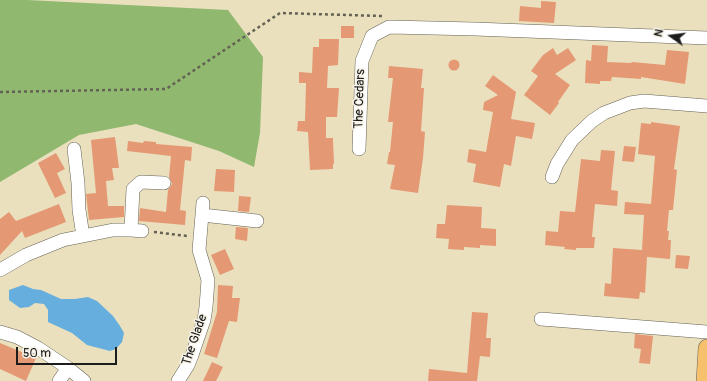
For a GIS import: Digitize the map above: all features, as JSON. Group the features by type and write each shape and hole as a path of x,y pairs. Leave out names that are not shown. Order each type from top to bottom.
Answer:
{"main road":[{"path":"704,381 707,348"}],"street":[{"name":"The Cedars","path":"359,149 362,61 372,36 389,28 707,38"},
{"path":"552,177 557,164 572,140 581,130 604,113 644,101 707,106"},
{"path":"74,149 78,183 79,210 83,236"},
{"path":"0,270 32,252 63,240 113,230 136,230 133,189 141,182 164,183"},
{"name":"The Glade","path":"178,381 188,365 204,320 206,308 208,280 199,250 203,209 256,221"},
{"path":"541,319 707,332"},
{"path":"0,332 38,348 68,368 84,381"},
{"path":"59,381 68,368"}],"path":[{"path":"136,230 200,237"}],"green space":[{"path":"0,0 228,10 263,57 260,133 254,167 219,151 136,124 79,135 0,182"}],"water":[{"path":"23,285 41,290 61,299 88,297 97,301 113,316 120,326 124,333 122,342 116,349 110,351 87,345 72,333 48,322 48,310 44,304 35,303 29,307 20,308 9,300 9,290"}],"building":[{"path":"541,1 556,2 554,23 519,21 520,6 541,8"},
{"path":"341,26 354,26 354,38 341,38"},
{"path":"319,39 339,39 338,65 328,66 327,88 339,88 337,117 326,117 326,138 333,138 334,164 333,169 310,170 308,132 297,131 298,121 305,121 306,83 299,83 299,72 312,73 313,47 319,47"},
{"path":"592,45 608,46 607,62 632,62 665,65 667,50 689,52 685,84 641,77 641,79 612,77 611,81 600,81 600,84 585,83 586,60 591,61"},
{"path":"553,48 557,55 568,48 576,60 555,74 570,85 550,115 524,95 538,76 531,71 543,55"},
{"path":"454,59 458,61 460,65 458,69 454,71 450,69 448,65 450,61"},
{"path":"389,66 423,69 421,88 424,88 421,131 425,132 418,193 390,189 395,165 387,164 390,152 393,122 388,122 393,78 388,78"},
{"path":"493,75 516,92 511,119 535,123 532,139 516,136 511,166 504,164 500,187 473,182 476,164 467,162 469,149 486,152 493,112 483,110 484,102 498,95 485,86"},
{"path":"651,122 680,126 674,169 677,170 673,210 669,210 667,231 669,231 668,240 671,240 670,259 647,257 645,293 640,292 639,299 604,296 605,283 611,284 613,248 642,250 644,215 624,214 625,202 651,204 655,156 638,154 641,123 651,124"},
{"path":"115,137 119,168 112,168 114,180 106,181 108,206 124,206 124,217 89,220 86,194 96,193 91,140"},
{"path":"128,141 143,143 144,141 156,142 156,144 192,147 191,161 185,160 180,210 186,211 185,225 139,221 140,208 166,212 168,190 172,184 169,177 171,156 127,151"},
{"path":"624,146 636,147 634,162 622,161"},
{"path":"601,150 615,151 611,190 618,191 617,206 595,204 592,237 595,237 594,248 576,248 576,250 564,249 565,247 545,245 546,231 558,232 560,211 575,212 581,159 600,161"},
{"path":"56,153 65,169 57,173 66,193 55,198 38,163"},
{"path":"216,169 235,170 234,192 214,191"},
{"path":"239,196 251,197 249,212 238,211"},
{"path":"59,204 66,222 25,238 22,231 0,255 0,219 9,212 16,221"},
{"path":"447,205 482,207 481,228 496,229 496,246 480,245 480,248 464,247 464,250 448,249 449,239 436,238 437,224 445,224"},
{"path":"236,227 248,228 247,241 235,239"},
{"path":"225,249 234,269 220,275 211,255"},
{"path":"676,255 690,256 688,269 675,268"},
{"path":"218,285 233,286 232,298 240,298 237,322 229,321 217,358 204,354 217,312"},
{"path":"472,312 488,313 486,338 491,338 490,357 480,356 477,381 428,381 429,369 467,373"},
{"path":"635,334 653,336 650,364 639,363 641,349 634,348"},
{"path":"0,343 36,358 26,381 0,369"},
{"path":"212,362 223,367 216,381 203,381"}]}
